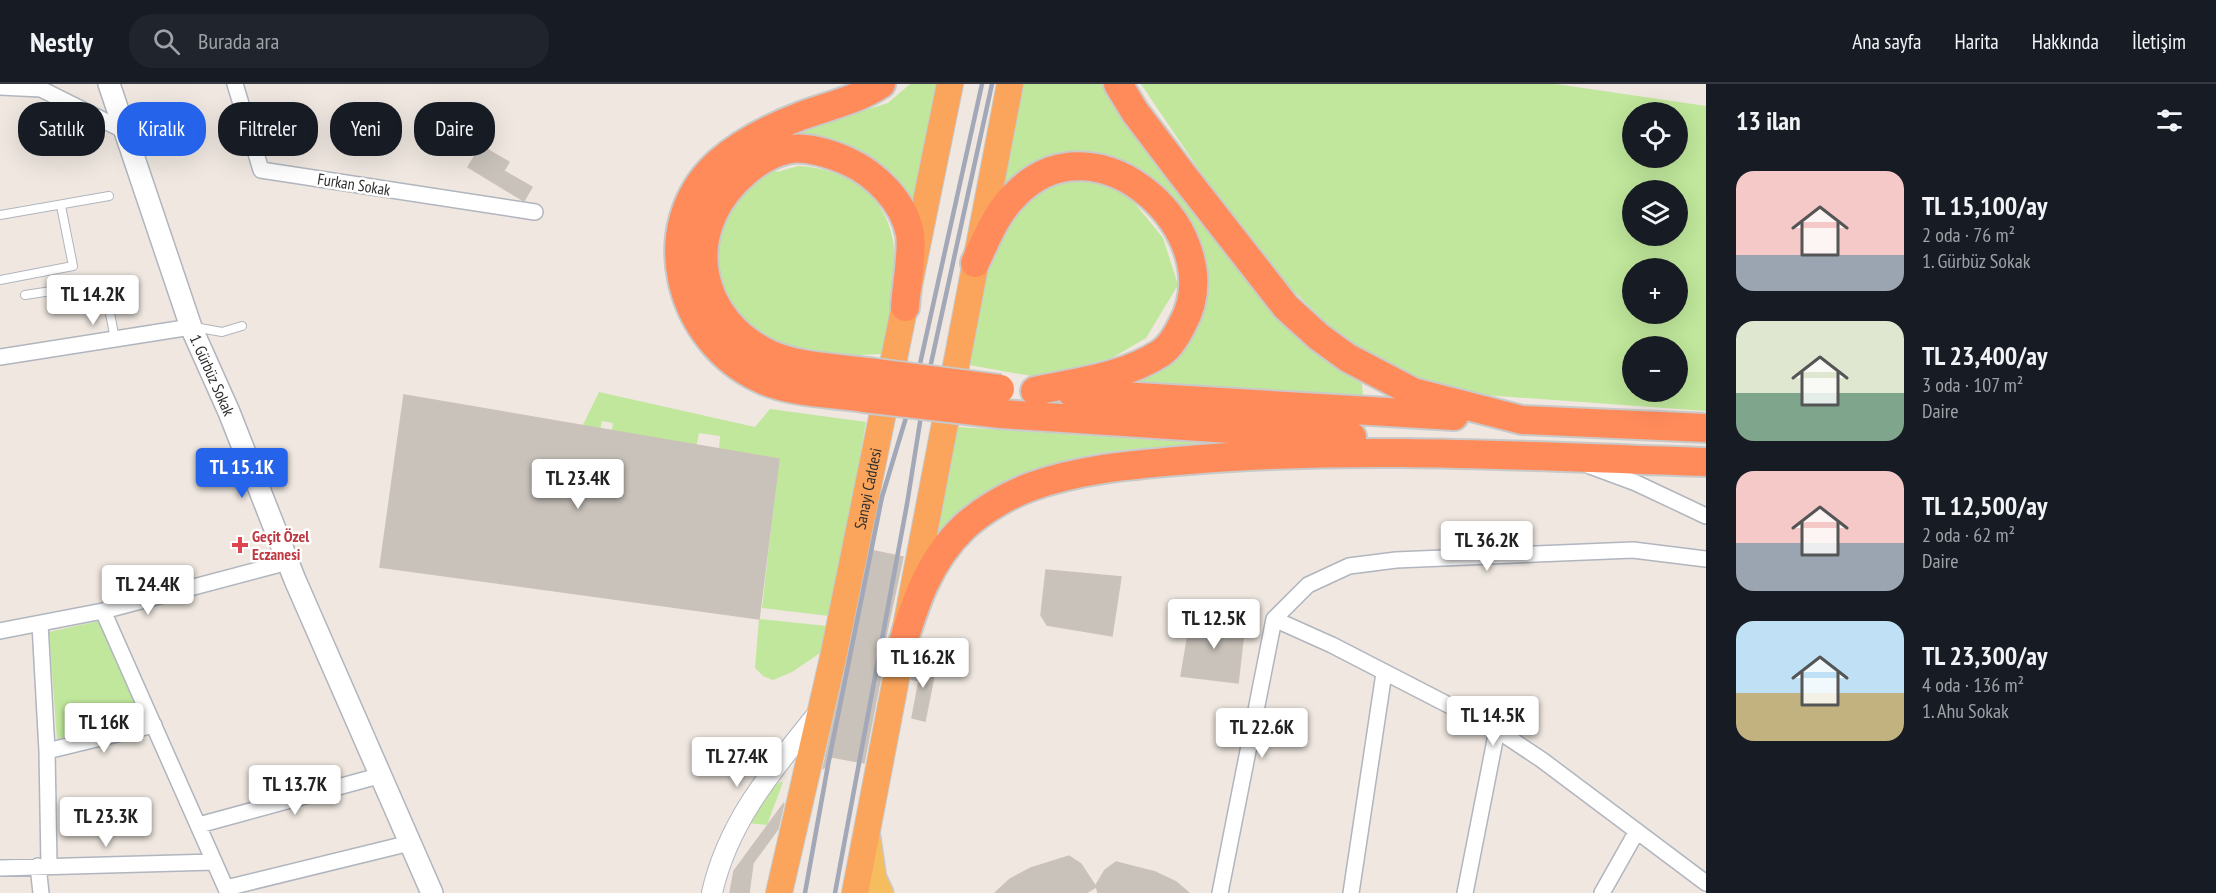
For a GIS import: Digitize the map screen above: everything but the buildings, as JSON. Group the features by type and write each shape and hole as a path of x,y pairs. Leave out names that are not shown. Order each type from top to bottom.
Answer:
{"highway":[{"path":"881,84 867,93 798,117 747,141 717,164 689,198 677,246 682,286 700,329 734,362 761,380 797,388 866,385 1001,401 1561,457"},
{"name":"Sanayi Caddesi","path":"779,893 833,658 950,84"},
{"path":"855,893 898,659 1010,84"},
{"path":"1118,84 1135,112 1249,261 1286,307 1319,337 1348,358 1413,392 1522,420"},
{"path":"866,385 811,365 771,354 745,340 724,318 712,298 703,269 706,228 723,194 750,167 786,149 828,153 864,168 893,195 910,234 905,307"},
{"path":"975,263 998,215 1017,193 1039,175 1059,168 1081,165 1105,169 1128,177 1155,200 1178,228 1189,254 1194,280 1185,319 1162,353 1122,372 1035,391 1001,401"},
{"path":"1035,391 1522,420 1706,428"},
{"path":"898,659 919,594 937,556 965,526 994,506 1030,487 1110,467 1255,455 1476,453 1706,462"}],"main road":[{"name":"1. Gürbüz Sokak","path":"109,84 117,110"},
{"name":"1. Gürbüz Sokak","path":"132,156 191,327 229,412 288,562 432,893"},
{"path":"867,835 874,878 881,893"}],"street":[{"path":"109,84 114,84"},
{"name":"Furkan Sokak","path":"235,84 261,170 535,212"},
{"path":"0,87 41,89 117,127"},
{"path":"0,357 191,327"},
{"path":"1561,457 1636,483 1706,516"},
{"path":"1220,893 1274,619 1294,597 1314,582 1334,571 1364,563 1633,550 1706,559"},
{"path":"0,631 104,611 288,562"},
{"path":"104,611 227,891 410,843"},
{"path":"1274,619 1332,645 1497,730 1706,884 1701,893"},
{"path":"40,624 47,751 41,893"},
{"path":"1351,893 1384,673"},
{"path":"712,893 720,864 741,816 759,788 819,712"},
{"path":"47,751 154,725"},
{"path":"1465,893 1497,730"},
{"path":"199,825 382,775"},
{"path":"1602,893 1636,831"},
{"path":"0,868 214,862"}],"lane":[{"path":"0,215 109,196"},
{"path":"0,280 73,266 61,206"},
{"path":"26,296 104,283 114,339"},
{"path":"191,327 222,332 242,326"}],"green space":[{"path":"910,84 941,84 912,221 900,193 799,144 800,130 888,103"},
{"path":"1007,84 1106,84 1120,115 1245,278 1274,312 1362,383 1363,398 1121,384 1179,347 1184,225 1134,165 1090,158 999,199"},
{"path":"1141,84 1556,84 1679,102 1622,102 1622,168 1688,168 1688,103 1706,106 1706,411 1429,391 1369,365 1255,253"},
{"path":"798,166 818,168 853,182 868,192 888,222 893,240 895,273 884,354 856,355 855,360 761,342 716,283 713,251 735,196 775,168 777,172"},
{"path":"1047,175 1119,184 1163,238 1178,285 1146,338 1112,358 1037,377 958,363 983,271 1008,225"},
{"path":"599,392 755,427 770,409 866,422 848,526 829,616 762,608 779,459 719,451 720,436 699,433 696,448 611,435 613,423 602,421 599,434 583,425"},
{"path":"958,427 1264,447 1160,447 1091,455 1058,462 1026,474 995,490 971,508 936,542"},
{"path":"759,619 827,626 820,653 792,672 773,680 763,676 755,668"},
{"path":"99,621 142,718 57,739 49,632"},
{"path":"783,782 767,825 748,823 766,793"}],"railway":[{"path":"805,893 828,765 882,497 914,391 982,84"},
{"path":"835,893 907,504 925,391 992,84"}],"place":[{"name":"Geçit Özel Eczanesi","path":"240,545"}]}
